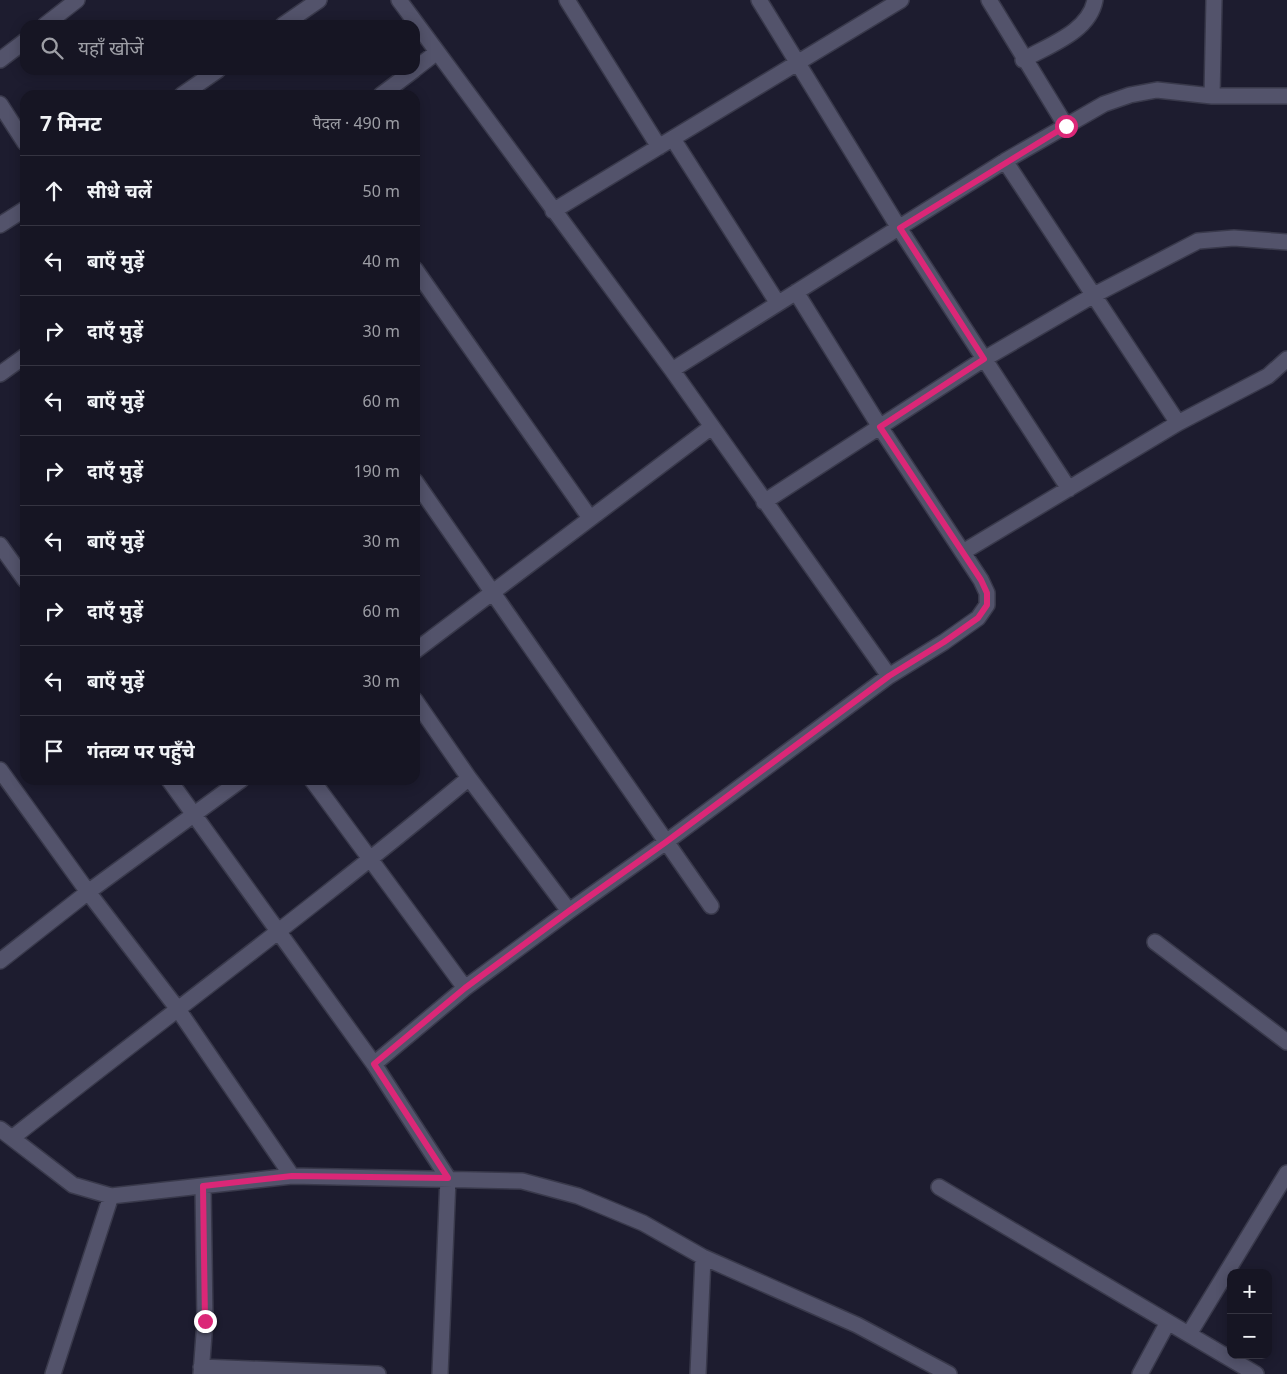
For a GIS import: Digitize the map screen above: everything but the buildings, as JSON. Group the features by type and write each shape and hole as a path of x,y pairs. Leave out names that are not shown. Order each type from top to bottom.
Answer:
{"street":[{"path":"51,20 76,0"},
{"path":"290,20 319,0"},
{"path":"399,0 414,20"},
{"path":"567,0 659,147"},
{"path":"760,0 900,228 1069,489"},
{"path":"553,211 800,63 901,0"},
{"path":"989,0 1066,126"},
{"path":"1024,60 1078,29 1093,8 1095,0"},
{"path":"1212,96 1214,0"},
{"path":"420,29 672,370 710,428 889,676"},
{"path":"0,60 20,44"},
{"path":"420,65 437,52"},
{"path":"189,90 211,75"},
{"path":"387,90 406,75"},
{"path":"672,370 777,302 900,228 1005,161 1104,104 1130,95 1157,90 1212,96 1287,96"},
{"path":"0,104 20,135"},
{"path":"673,139 777,302"},
{"path":"1005,161 1178,423"},
{"path":"0,225 20,212"},
{"path":"764,502 984,359 1094,296 1198,241 1234,238 1287,242"},
{"path":"420,276 590,518"},
{"path":"374,1064 465,988 666,842 889,676 944,642 978,618 987,605 987,593 963,552 880,427 796,292"},
{"path":"963,552 1178,423 1268,376 1287,360"},
{"path":"0,374 20,362"},
{"path":"420,647 710,428"},
{"path":"420,488 711,906"},
{"path":"0,545 20,573"},
{"path":"420,707 469,778 569,911"},
{"path":"0,770 88,892 177,1008 292,1176"},
{"path":"12,1138 177,1008 278,933 371,860 469,778"},
{"path":"173,785 374,1064 448,1178 440,1374"},
{"path":"0,961 88,892 234,785"},
{"path":"316,785 465,988"},
{"path":"1155,942 1287,1042"},
{"path":"0,1129 73,1185 111,1196 292,1176 522,1180 578,1196 643,1223 703,1257 856,1325 950,1374"},
{"path":"1189,1334 1287,1173"},
{"path":"203,1186 205,1321 201,1370 378,1374"},
{"path":"939,1187 1256,1374"},
{"path":"53,1374 111,1196"},
{"path":"698,1374 703,1257"},
{"path":"1140,1374 1168,1322"}],"route":[{"path":"205,1321 203,1186 292,1176 448,1178 374,1064 465,988 569,911 666,842 889,676 944,642 978,618 987,605 987,593 981,580 880,427 984,359 900,228 1005,161 1066,126"}]}
